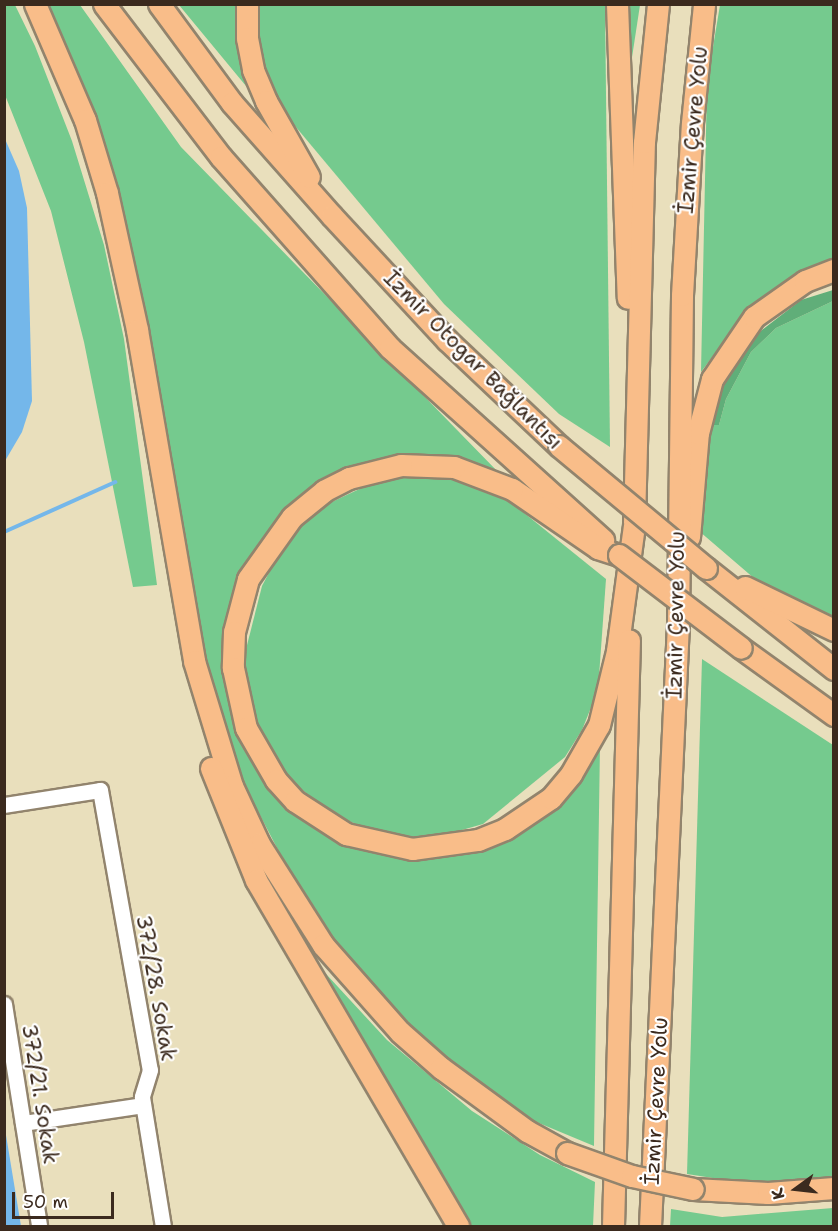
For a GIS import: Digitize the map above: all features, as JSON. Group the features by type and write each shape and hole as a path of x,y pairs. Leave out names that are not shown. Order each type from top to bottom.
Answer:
{"highway":[{"path":"35,4 85,120 120,247 194,662 208,759 256,880 458,1227"},
{"name":"İzmir Otogar Bağlantısı","path":"104,4 221,157 390,348 619,555"},
{"name":"İzmir Otogar Bağlantısı","path":"159,4 232,103 332,216 447,340 559,446 706,568 834,669"},
{"path":"247,4 247,38 253,70 266,101 332,216"},
{"path":"617,4 622,198 636,447"},
{"name":"İzmir Çevre Yolu","path":"613,1227 644,142 658,4"},
{"name":"İzmir Çevre Yolu","path":"650,1227 677,580 682,295 692,123 704,4"},
{"path":"677,580 686,560 698,433 712,379 754,317 805,281 834,270"},
{"path":"634,526 617,651 599,725 576,767 551,798 505,829 469,842 412,849 346,834 295,801 276,780 246,729 233,668 234,632 248,579 292,517 324,491 349,478 401,465 454,467 512,489 598,548 619,555 741,648 834,715"},
{"path":"706,568 834,630"},
{"path":"194,662 232,786 259,844 322,945 400,1032 441,1068 527,1131 567,1153 632,1176 693,1189 768,1193 834,1188"}],"street":[{"name":"372/28. Sokak","path":"4,805 100,790 150,1070 142,1089 143,1106 164,1227"},
{"name":"372/21. Sokak","path":"4,1004 39,1227"},
{"path":"23,1123 143,1106"}],"green space":[{"path":"5,4 15,5 35,46 72,141 104,245 124,339 157,585 133,587 84,342 51,211 5,95"},
{"path":"47,5 80,5 181,147 500,474 452,460 309,494 225,630 223,665 227,696 250,757 279,795 339,837 471,849 600,745 594,1146 534,1121 435,1050 332,942 288,869 238,773 204,650 123,223 81,82"},
{"path":"179,5 237,5 235,26 246,86"},
{"path":"256,5 605,5 610,447 559,414 444,304 285,114 258,61"},
{"path":"626,5 640,5 629,77"},
{"path":"720,5 833,5 833,262 806,269 751,305 701,372 707,83"},
{"path":"833,290 833,301 776,328 751,352 726,399 719,425 711,425 720,388 753,337 801,300"},
{"path":"833,301 833,623 783,603 699,531 711,425 719,425 726,399 751,352 776,328"},
{"path":"416,475 464,481 513,504 606,579 598,690 582,730 565,757 483,824 448,834 417,837 373,831 332,814 290,780 265,748 250,708 243,661 262,586 283,546 319,508 368,485"},
{"path":"702,659 833,745 833,1181 745,1183 687,1174"},
{"path":"303,949 387,1040 472,1111 540,1155 595,1182 593,1226 464,1226"},
{"path":"833,1208 833,1226 670,1226 671,1209 722,1217"}],"water":[{"path":"5,139 19,171 27,208 32,401 22,432 5,461"},
{"path":"5,1129 21,1226 5,1225"}],"waterway":[{"path":"4,532 115,482"}]}
